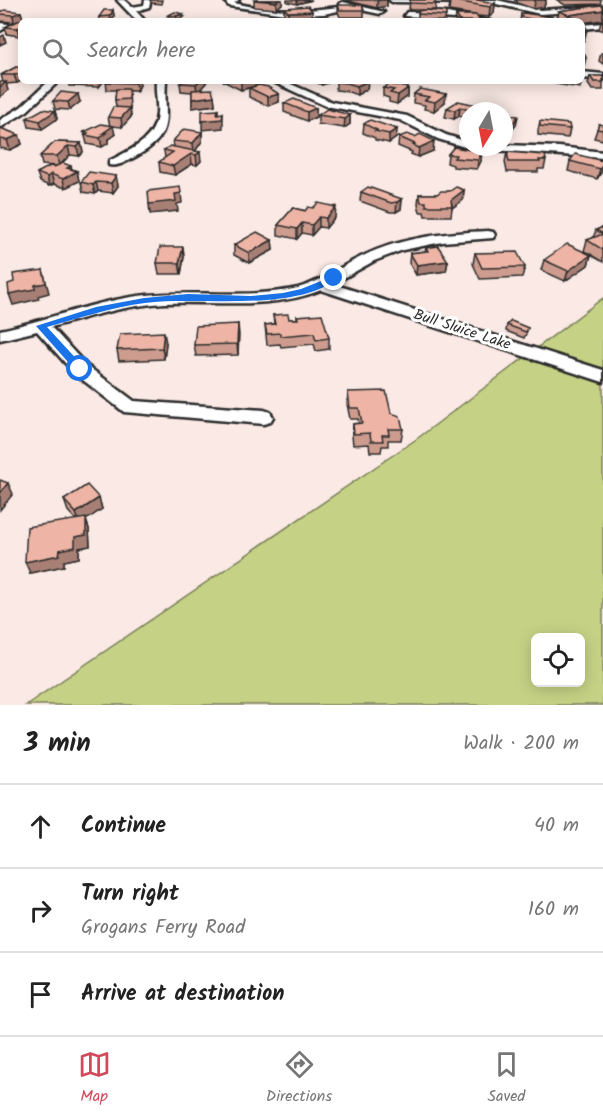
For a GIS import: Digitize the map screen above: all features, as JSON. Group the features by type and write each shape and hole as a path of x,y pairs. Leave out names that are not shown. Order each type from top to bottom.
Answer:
{"street":[{"path":"120,0 123,5 133,9 147,6 148,0"},
{"path":"135,0 133,9 139,18"},
{"path":"236,0 229,3 269,11 315,11 352,6"},
{"path":"392,0 503,2 532,12 603,8"},
{"path":"465,0 515,16"},
{"path":"290,11 292,7 326,2 380,12"},
{"path":"313,18 317,16 315,11"},
{"path":"406,14 466,18"},
{"path":"585,27 603,25"},
{"path":"585,28 598,38"},
{"path":"585,75 603,77"},
{"path":"0,125 24,109 51,84"},
{"path":"112,163 143,147 159,133 163,118 161,84"},
{"path":"283,84 329,104 403,118 442,137 459,142"},
{"path":"513,148 603,155"},
{"path":"0,335 99,309 144,301 188,297 283,296 321,285 368,258 396,247 430,239 488,235"},
{"name":"Bull Sluice Lake","path":"321,285 603,376"},
{"path":"41,326 80,369 130,407 264,417"}],"green space":[{"path":"603,298 603,705 26,705 418,438"}],"building":[{"path":"254,0 279,0 276,2"},
{"path":"410,0 434,0 436,4 410,3"},
{"path":"450,0 477,0 495,3 490,7"},
{"path":"338,5 362,5 364,10 340,10"},
{"path":"603,5 603,10 569,15 559,11"},
{"path":"308,6 312,11 288,12 284,8"},
{"path":"5,10 21,12 13,15 0,14"},
{"path":"104,10 113,10 110,16 99,17"},
{"path":"418,11 446,12 446,16 419,14"},
{"path":"175,12 183,14 168,15"},
{"path":"521,14 552,18 526,18 521,17"},
{"path":"456,15 476,15 478,18 458,18"},
{"path":"18,21 18,28 5,27"},
{"path":"16,67 18,67 18,74 1,75"},
{"path":"590,76 603,76 603,82 594,82"},
{"path":"390,84 408,88 398,95 390,93 394,90 383,88"},
{"path":"259,85 268,87 279,94 268,97 249,88"},
{"path":"116,89 129,89 129,99 115,100"},
{"path":"212,89 214,96 192,99 192,90"},
{"path":"420,89 446,94 435,102 425,100 429,97 414,94"},
{"path":"61,92 78,94 68,102 53,101"},
{"path":"294,99 316,108 307,112 284,103"},
{"path":"458,101 463,102 459,102 459,108 455,110 447,108"},
{"path":"113,107 130,108 121,118 108,117"},
{"path":"43,109 55,111 40,121 27,118"},
{"path":"327,109 350,115 345,119 318,115"},
{"path":"218,110 217,114 223,113 222,119 202,121 202,111"},
{"path":"370,120 397,129 389,134 375,131 377,130 364,124"},
{"path":"540,121 569,124 570,129 540,126"},
{"path":"101,124 113,126 100,138 85,135 88,133 84,132"},
{"path":"599,124 603,125 603,130 597,129"},
{"path":"0,128 19,135 7,140 0,139"},
{"path":"184,129 202,132 193,143 173,141"},
{"path":"407,134 415,137 420,134 434,141 419,148 399,137"},
{"path":"55,142 81,143 77,147 68,146 57,156 40,156"},
{"path":"170,146 200,152 196,155 191,154 173,166 159,162 173,152 164,150"},
{"path":"454,147 459,148 459,156 480,156 478,160 454,158 456,155 448,154"},
{"path":"513,152 545,155 546,160 539,160 540,162 509,162 508,156 513,156"},
{"path":"575,154 603,161 603,164 600,169 570,161"},
{"path":"63,163 71,166 67,168 77,171 63,179 51,174 47,177 37,173 50,166 54,167"},
{"path":"89,172 116,176 111,183 96,182 93,185 81,182"},
{"path":"180,187 181,193 175,194 176,201 149,204 148,191"},
{"path":"368,187 402,199 391,203 361,192"},
{"path":"456,187 464,190 451,200 452,206 426,206 426,202 421,202 419,194 437,194"},
{"path":"318,203 336,207 326,218 319,217 312,225 302,223 297,229 278,225 293,208 305,211 308,207 313,208"},
{"path":"603,227 603,234 596,230"},
{"path":"257,232 272,240 249,253 234,245"},
{"path":"603,234 603,250 587,240"},
{"path":"567,244 591,255 568,271 544,260"},
{"path":"438,246 448,261 417,265 410,253 428,251 426,248"},
{"path":"160,247 183,247 179,263 157,263"},
{"path":"517,252 525,267 482,268 475,253"},
{"path":"43,270 46,283 35,285 35,289 9,294 8,284 14,282 13,274"},
{"path":"288,314 289,319 298,319 297,316 322,314 329,338 316,340 314,333 280,336 280,333 267,334 265,325 275,324 273,315"},
{"path":"511,321 528,328 526,332 507,325"},
{"path":"238,324 237,344 194,345 196,326"},
{"path":"164,332 162,348 117,350 120,334"},
{"path":"386,391 391,413 400,416 403,429 388,429 389,435 382,435 383,441 371,441 370,433 354,434 353,424 362,423 359,408 350,408 348,392"},
{"path":"0,480 8,483 0,493"},
{"path":"87,485 99,498 76,513 64,500"},
{"path":"86,518 86,535 75,537 75,547 60,550 59,555 25,562 27,527"}],"route":[{"path":"80,369 41,326 99,309 144,301 188,297 283,296 321,285 334,278"}]}
